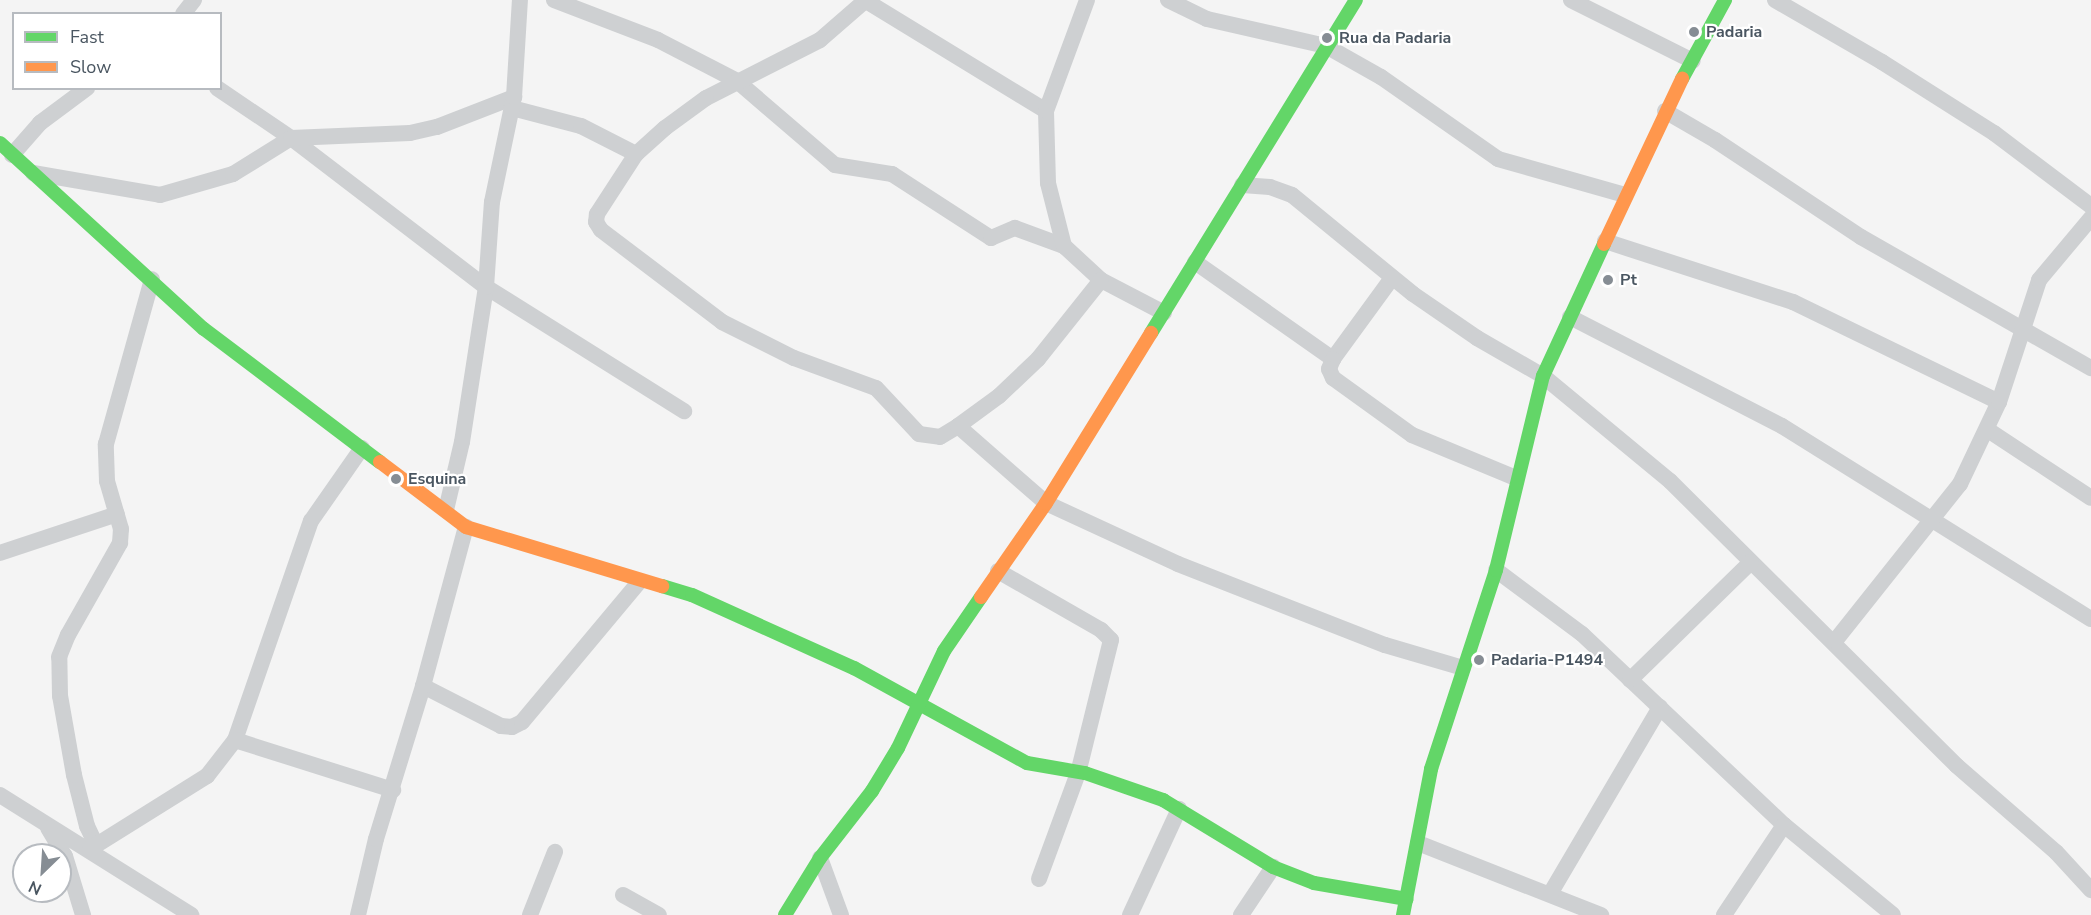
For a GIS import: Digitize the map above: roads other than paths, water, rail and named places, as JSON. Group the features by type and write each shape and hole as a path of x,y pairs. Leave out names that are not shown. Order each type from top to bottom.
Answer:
{"street":[{"path":"185,12 194,0"},
{"path":"446,510 462,442 486,287 492,202 513,103 520,0"},
{"path":"554,0 658,40 737,81 835,165 892,174 911,182 991,238 1016,228 1064,246 1101,280 1164,313"},
{"path":"1046,111 866,0 820,40 737,81 664,128 636,154 597,214 596,222 601,230 722,322 794,358 876,388 919,434 930,439 940,437 958,426 999,396 1038,359 1101,280"},
{"path":"1064,246 1048,183 1046,111 1088,0"},
{"path":"1168,0 1207,19 1326,46 1381,77 1498,159 1625,195"},
{"path":"785,915 820,858 872,791 920,703 928,678 998,570 1046,503 1356,0"},
{"path":"1571,0 1692,61"},
{"path":"1403,915 1431,769 1462,668 1496,570 1516,478 1543,376 1665,111 1725,0"},
{"path":"1775,0 1882,62 1994,133 2091,206"},
{"path":"84,90 6,149 259,373 466,527 639,582 692,595 854,668 920,703 1010,756 1116,782 1179,809 1273,867 1314,883 1407,898"},
{"path":"220,90 291,138 486,287 684,411"},
{"path":"33,173 160,195 233,174 291,138 419,131 513,103 581,126 636,154"},
{"path":"1665,111 1715,140 1861,237 2091,368"},
{"path":"1242,185 1283,189 1392,278 1477,339 1543,376 1671,481 1835,641 1957,766 2056,852 2091,890"},
{"path":"1835,641 1960,484 1988,430 1999,402 2039,280 2091,218"},
{"path":"1605,241 1793,302 1999,402"},
{"path":"1195,262 1333,359"},
{"path":"1392,278 1333,359 1329,369 1333,378 1412,435 1516,478"},
{"path":"93,846 74,776 60,696 59,657 68,635 116,555 121,529 107,481 106,444 152,279"},
{"path":"1570,317 1782,426 1931,523 2091,619"},
{"path":"958,426 1046,503 1178,564 1385,645 1462,668"},
{"path":"1988,430 2091,498"},
{"path":"93,846 207,776 235,740 311,521 362,448"},
{"path":"0,553 117,514"},
{"path":"358,915 376,838 393,790 466,527"},
{"path":"1630,680 1752,562"},
{"path":"998,570 1101,630 1111,640 1078,773 1040,879"},
{"path":"1496,570 1582,634 1784,825 1893,915"},
{"path":"423,686 501,726 512,727 522,722 639,582"},
{"path":"1550,894 1660,707"},
{"path":"235,740 393,790"},
{"path":"0,795 48,828 93,846 191,915"},
{"path":"1130,915 1179,809"},
{"path":"1724,915 1784,825"},
{"path":"48,828 64,856 83,915"},
{"path":"1418,843 1601,915"},
{"path":"530,915 555,852"},
{"path":"820,858 841,915"},
{"path":"1241,915 1273,867"},
{"path":"622,895 659,915"}],"place":[{"name":"Padaria","path":"1694,32"},
{"name":"Rua da Padaria","path":"1327,38"},
{"name":"Pt","path":"1608,280"},
{"name":"Esquina","path":"396,479"},
{"name":"Padaria-P1494","path":"1479,660"}]}
